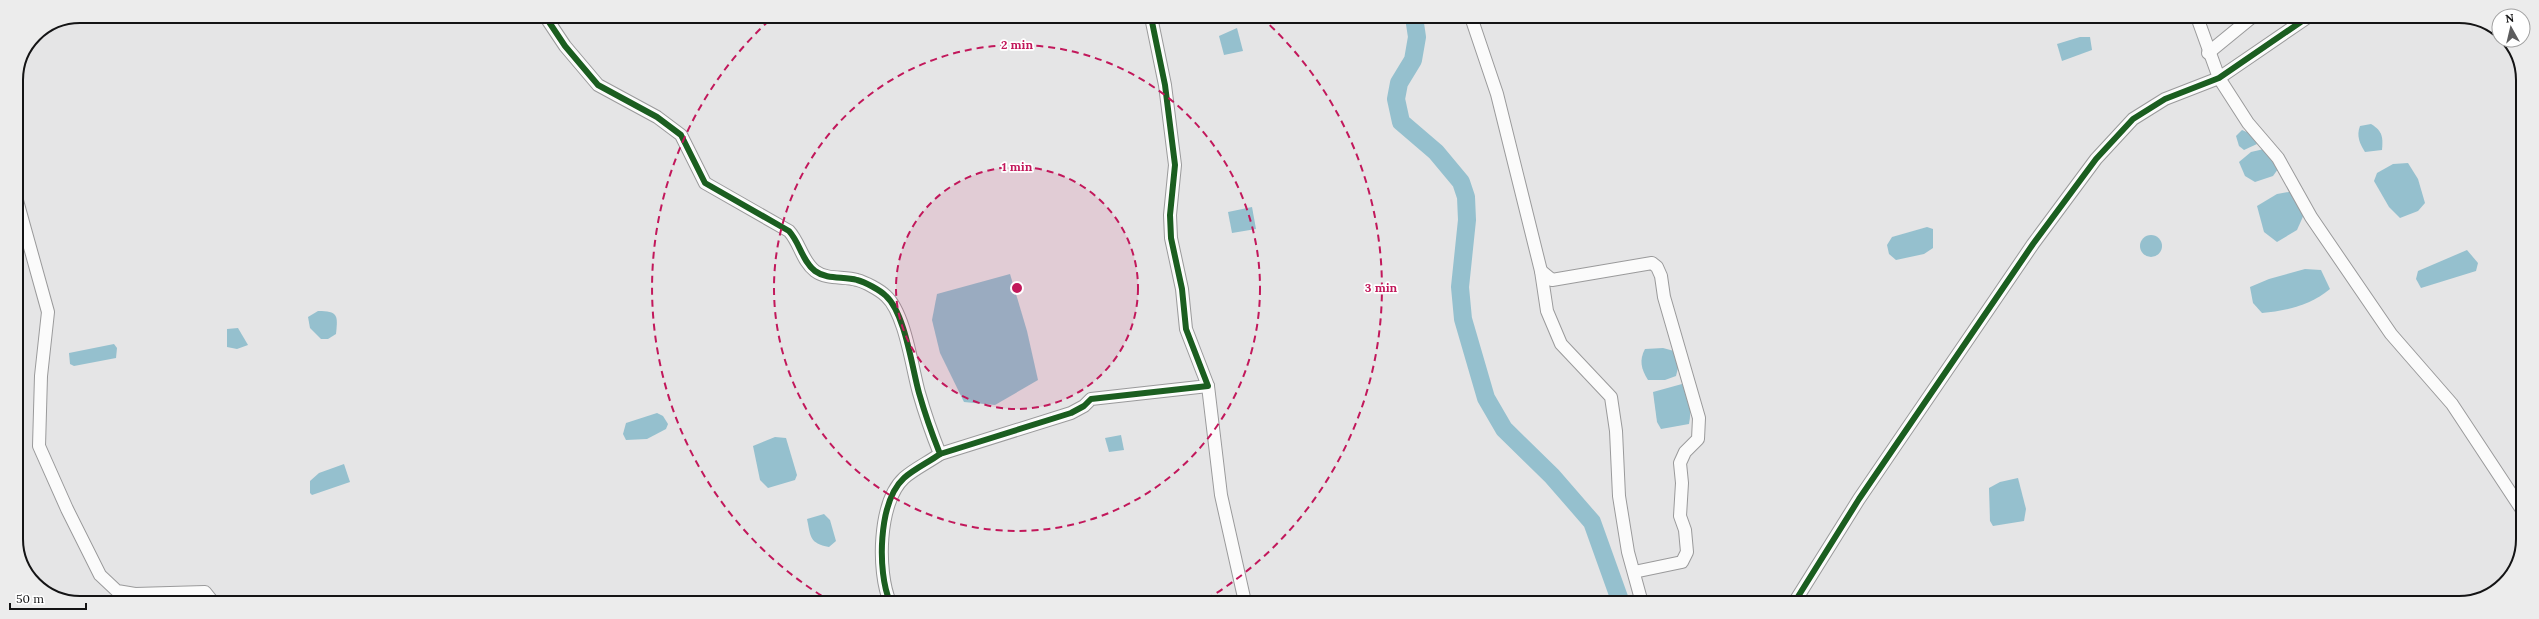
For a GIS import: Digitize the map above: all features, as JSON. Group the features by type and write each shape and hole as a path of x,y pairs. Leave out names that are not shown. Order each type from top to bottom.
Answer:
{"street":[{"path":"550,23 565,46 598,86 657,117 681,135 705,182 789,231 797,240 806,262 816,272 839,279 856,280 885,295 894,304 908,343 928,422 940,454"},
{"path":"1152,23 1165,85 1175,165 1170,215 1171,238 1182,290 1186,329 1208,386 1221,495 1244,596"},
{"path":"1473,23 1496,94 1541,271 1547,311 1561,344 1611,397 1616,431 1619,496 1640,596"},
{"path":"2199,23 2208,53 2219,78 2248,123 2278,158 2311,217 2391,334 2452,404 2516,501"},
{"path":"2208,53 2245,23"},
{"path":"1798,596 1859,499 2033,244 2096,159 2133,119 2164,99 2219,78 2299,23"},
{"path":"23,222 48,312 41,376 39,446 66,509 100,575 117,591 135,594 205,592 208,596"},
{"path":"1541,271 1552,280 1652,263 1657,267 1661,276 1664,297 1699,418 1698,438 1685,452 1680,463 1682,483 1680,516 1687,552 1682,562 1634,572"},
{"path":"888,596 885,590 880,553 893,493 904,478 940,454 1071,413 1084,406 1091,399 1208,386"}],"water":[{"path":"1237,28 1243,51 1224,55 1219,36"},
{"path":"2080,37 2090,37 2092,50 2062,61 2057,44"},
{"path":"2371,124 2380,132 2382,150 2365,152 2359,140 2358,133 2360,126"},
{"path":"2242,130 2251,134 2257,144 2244,150 2239,146 2236,136"},
{"path":"2264,149 2271,155 2278,169 2273,176 2255,182 2245,176 2239,162 2251,152"},
{"path":"2408,163 2418,179 2425,203 2418,211 2400,218 2389,207 2374,181 2377,173 2393,164"},
{"path":"2294,191 2305,212 2297,230 2277,242 2264,232 2257,206 2277,194"},
{"path":"1252,207 1256,229 1232,233 1228,212"},
{"path":"1927,227 1933,229 1933,248 1924,254 1896,260 1889,254 1887,245 1892,237"},
{"path":"2151,235 2159,238 2162,246 2159,254 2151,257 2143,254 2140,246 2143,238"},
{"path":"2467,250 2478,263 2476,271 2421,288 2416,279 2418,271"},
{"path":"2305,269 2321,270 2330,289 2323,295 2307,303 2280,311 2262,313 2253,303 2250,287 2269,279"},
{"path":"1010,274 1027,331 1038,380 995,405 964,402 940,353 932,320 937,294"},
{"path":"318,311 330,312 335,315 337,322 336,334 328,339 321,339 310,328 308,317"},
{"path":"238,328 248,345 237,349 227,347 227,329"},
{"path":"114,344 117,348 116,358 74,366 70,364 69,353"},
{"path":"1663,348 1674,351 1679,364 1676,376 1665,380 1648,380 1641,361 1643,353 1645,349"},
{"path":"1682,384 1689,403 1689,424 1661,429 1657,422 1653,392"},
{"path":"657,413 663,416 668,424 666,429 647,439 626,440 623,434 626,423"},
{"path":"1121,435 1124,450 1109,452 1105,438"},
{"path":"775,437 786,438 797,475 795,480 768,488 760,480 753,446"},
{"path":"344,464 350,482 312,495 310,493 310,481 319,473"},
{"path":"2018,478 2026,509 2024,521 1993,526 1990,521 1989,488 2000,482"},
{"path":"824,514 830,520 836,541 829,547 814,541 810,535 807,519"}],"waterway":[{"path":"1415,23 1417,37 1413,60 1399,83 1396,99 1401,122 1436,152 1461,182 1466,197 1467,220 1460,287 1463,319 1486,398 1504,429 1552,476 1592,522 1618,596"}],"cycle path":[{"path":"550,23 565,46 598,85 657,117 681,135 705,183 789,231 807,262 815,271 825,276 864,282 886,296 893,304 903,328 919,393 940,454 904,478 895,489 889,503 882,538 883,573 888,596"},
{"path":"940,454 1071,413 1084,406 1091,399 1208,386 1186,329 1182,289 1171,238 1170,215 1175,165 1165,85 1152,23"},
{"path":"1798,596 1859,499 2033,244 2096,159 2133,119 2165,99 2219,78 2299,23"}]}
